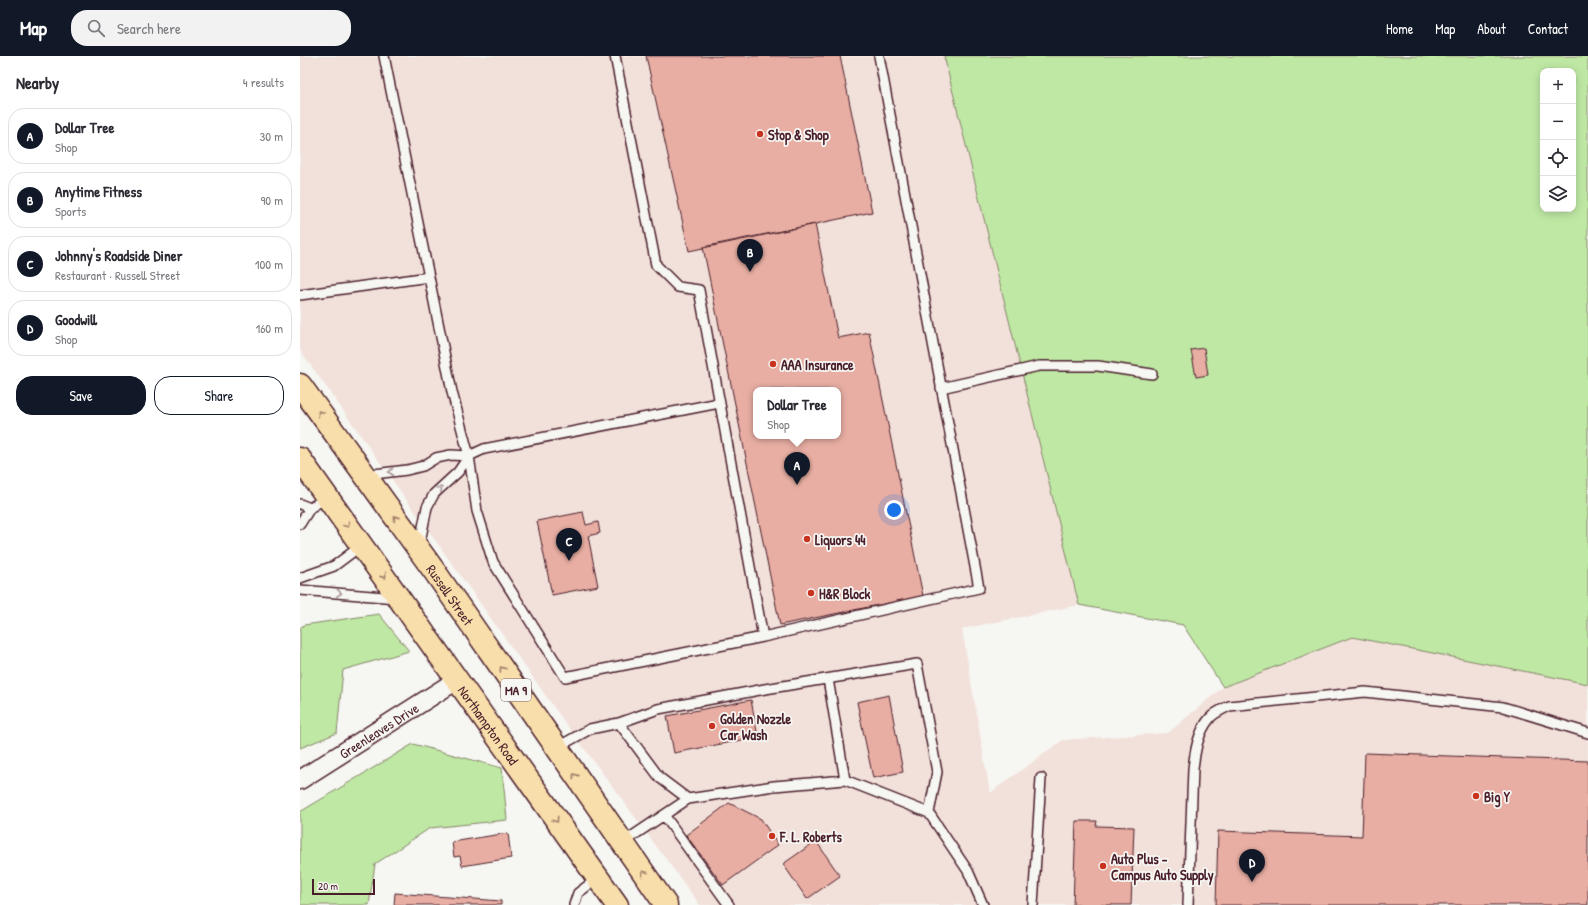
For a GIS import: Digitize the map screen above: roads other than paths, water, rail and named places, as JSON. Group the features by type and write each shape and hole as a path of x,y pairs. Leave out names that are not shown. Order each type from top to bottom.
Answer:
{"highway":[{"name":"Russell Street","path":"300,385 419,550 622,843"},
{"path":"300,459 318,502 362,545"},
{"name":"Northampton Road","path":"362,545 617,905"},
{"name":"MA 9","path":"622,843 666,905"}],"street":[{"name":"Greenleaves Drive","path":"300,780 457,680"}],"lane":[{"path":"384,56 452,392 469,456 477,512 493,562 565,677 763,637 979,588 879,56"},
{"path":"615,56 656,265 678,287 699,290 763,637"},
{"path":"300,295 429,277"},
{"path":"941,388 1039,366 1098,366 1152,374"},
{"path":"366,475 407,470 422,466 436,458 451,455 469,456 484,449 719,403"},
{"path":"419,550 427,507 434,494 458,472 469,456"},
{"path":"300,504 318,502"},
{"path":"300,524 318,502"},
{"path":"300,578 334,566 362,545"},
{"path":"300,590 399,598"},
{"path":"556,748 590,729 619,723 658,709 765,689 917,664 937,772 929,812"},
{"path":"828,679 845,780"},
{"path":"1188,905 1195,751 1200,733 1211,717 1229,706 1365,692 1504,707 1588,733"},
{"path":"619,723 660,778 688,799"},
{"path":"1033,905 1041,778"},
{"path":"622,843 688,799 774,786 845,780 929,812 968,871 983,905"},
{"path":"664,815 729,905"},
{"path":"574,905 578,893 598,878"}],"place":[{"name":"Stop & Shop","path":"760,134"},
{"name":"Anytime Fitness","path":"750,272"},
{"name":"AAA Insurance","path":"773,364"},
{"name":"Dollar Tree","path":"797,485"},
{"name":"Liquors 44","path":"807,539"},
{"name":"Johnny's Roadside Diner","path":"569,561"},
{"name":"H&R Block","path":"811,593"},
{"name":"Golden Nozzle Car Wash","path":"712,726"},
{"name":"Big Y","path":"1476,796"},
{"name":"F. L. Roberts","path":"772,836"},
{"name":"Auto Plus - Campus Auto Supply","path":"1103,866"},
{"name":"Goodwill","path":"1252,882"}]}
